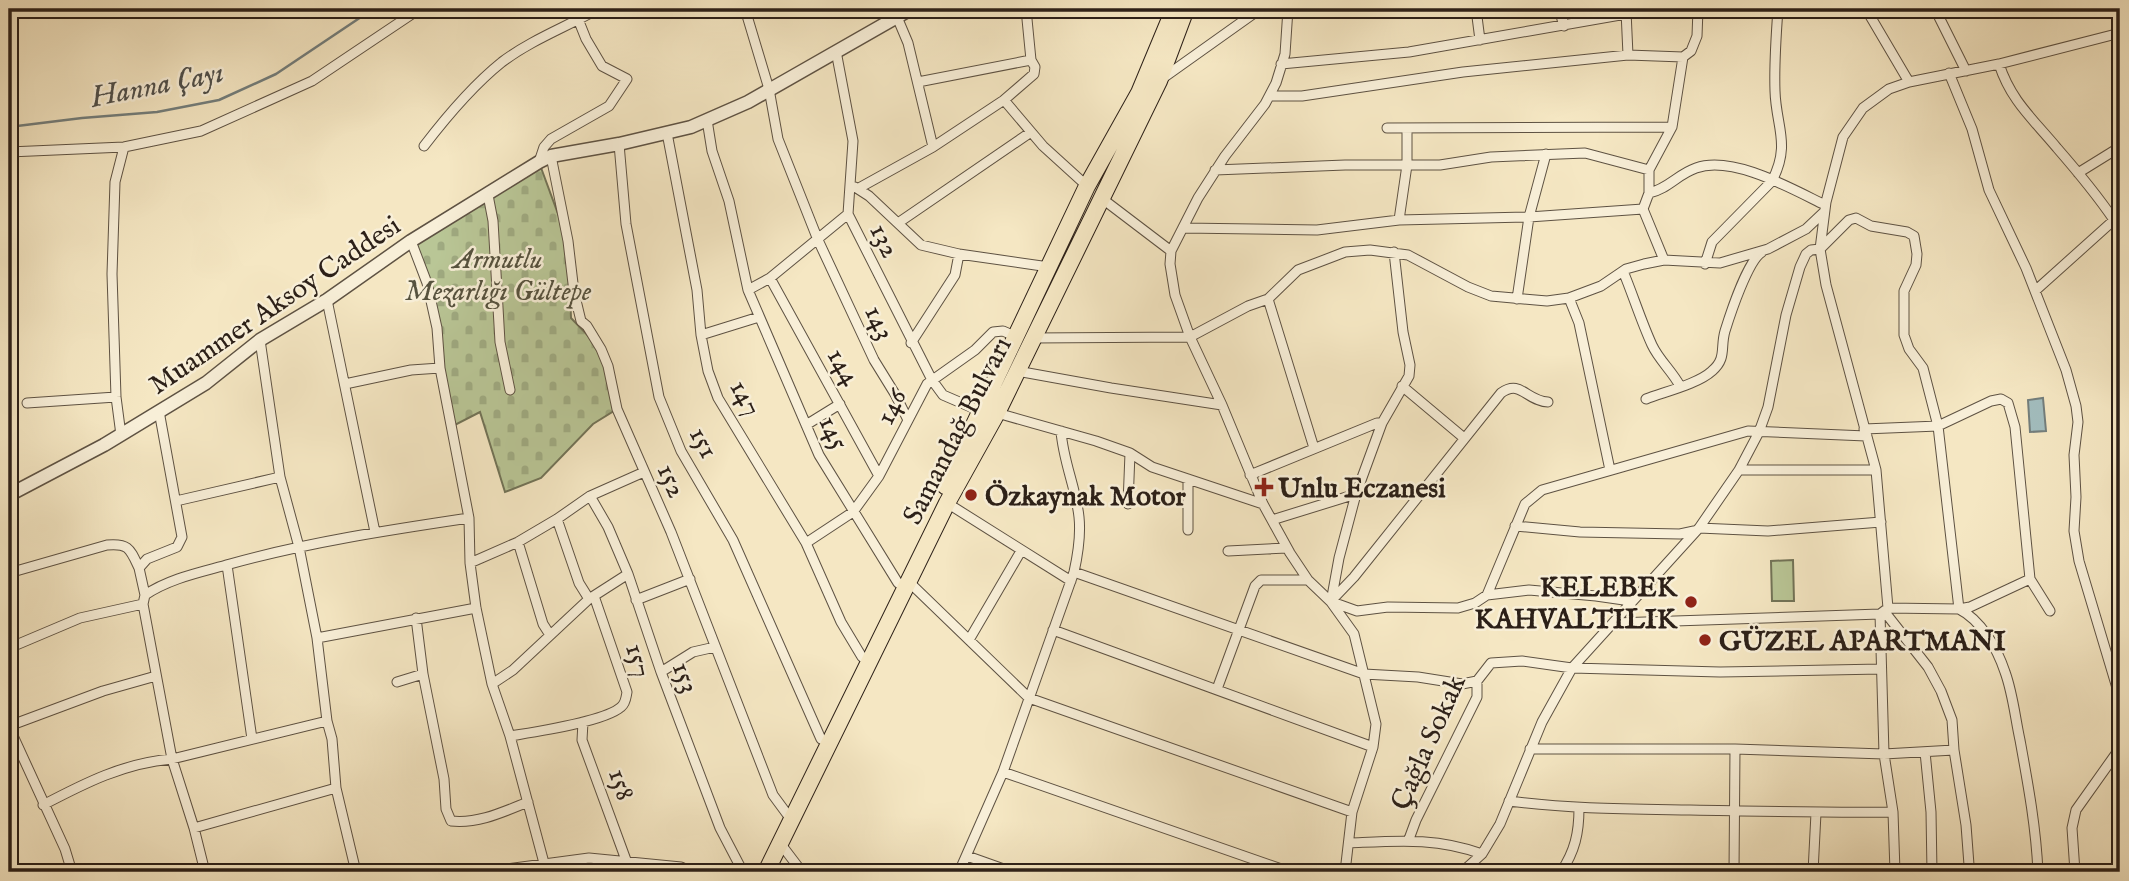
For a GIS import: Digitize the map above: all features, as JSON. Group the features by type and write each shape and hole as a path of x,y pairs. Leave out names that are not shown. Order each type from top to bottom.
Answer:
{"highway":[{"name":"Samandağ Bulvarı","path":"766,872 903,582 989,412 1017,371 1025,337 1049,267 1087,186 1139,93 1174,9"},
{"name":"Samandağ Bulvarı","path":"759,872 862,657 947,503 1025,337 1159,81 1186,9"}],"street":[{"path":"9,152 124,147 201,131 312,81 416,9"},
{"path":"545,159 544,147 551,139 609,106 627,79 602,66 574,9"},
{"path":"424,146 470,92 502,63 531,44 598,9"},
{"name":"143","path":"745,9 769,89 778,139 818,240 874,360 908,420"},
{"name":"Muammer Aksoy Caddesi","path":"9,495 121,435 206,383 261,340 327,300 411,241 545,159 667,133 706,120 769,89 911,9"},
{"path":"1026,9 1034,74 1004,100 933,147 854,187 921,245 959,254 1049,267"},
{"path":"1159,81 1260,9"},
{"path":"1331,9 1288,10 1285,54 1270,96 1215,170 1171,251 1170,264 1175,295 1190,337 1263,503 1308,580 1331,602 1354,634 1375,718 1373,747 1352,812 1345,872"},
{"path":"1476,9 1480,40"},
{"path":"1559,9 1563,26"},
{"path":"1664,260 1643,209 1649,193 1649,170 1672,127 1684,57 1691,51 1697,36 1698,9"},
{"path":"1705,264 1712,242 1772,181 1778,170 1783,140 1775,95 1778,9"},
{"path":"1866,9 1909,82"},
{"path":"1944,9 1938,17 1966,71"},
{"path":"1281,64 1384,55 1563,26 1626,11 1628,55"},
{"path":"897,16 908,43 933,147"},
{"path":"1895,872 1893,812 1884,754 1881,668 1884,611 1876,470 1826,285 1819,249 1825,209 1843,137 1855,118 1879,95 1909,82 1999,64 2120,33"},
{"name":"132","path":"836,51 853,141 854,187 848,214 911,343 943,395 989,412 1130,453 1152,467 1263,503"},
{"path":"1270,96 1302,96 1463,72 1628,55 1684,57"},
{"path":"918,82 1031,60"},
{"path":"1999,64 2009,91 2117,218 2120,232"},
{"path":"1949,73 1972,129 1989,190 2035,291 2066,370 2076,406 2078,422 2074,455 2074,531 2077,551 2120,698"},
{"path":"1004,100 1031,132 1087,186"},
{"name":"145","path":"706,120 712,151 729,201 748,290 819,455 853,512 903,582 1029,698"},
{"path":"1387,128 1672,127"},
{"path":"1399,220 1407,165 1407,128"},
{"path":"898,223 1031,132"},
{"name":"147","path":"667,133 695,276 701,335 708,371 718,398 806,543 841,622 862,657"},
{"name":"151","path":"619,144 626,224 659,397 681,451 733,540 821,739"},
{"path":"2078,173 2120,146"},
{"path":"121,435 116,397 112,261 115,182 124,147"},
{"path":"1215,170 1440,165 1491,158 1585,153 1649,170"},
{"path":"1517,299 1530,217 1546,154"},
{"name":"152","path":"545,159 561,202 581,321 587,326 605,357 617,409 690,579 773,795 787,814"},
{"path":"1649,193 1665,188 1693,169 1709,164 1744,170 1772,181 1825,209"},
{"path":"488,195 500,342 510,390"},
{"path":"1100,197 1171,251"},
{"path":"1183,228 1317,230 1399,220 1530,217 1643,209"},
{"path":"1646,399 1710,373 1722,360 1725,333 1747,271 1757,255 1806,229 1825,209"},
{"path":"748,290 770,278 848,214"},
{"path":"1462,872 1482,854 1500,824 1542,722 1572,668 1697,530 1739,470 1759,432 1768,407 1786,315 1806,254 1819,249 1849,220 1856,218 1861,218 1871,226 1907,232 1914,236 1916,265 1904,291 1904,335 1909,349 1923,368 1938,426 1959,609"},
{"path":"2035,291 2117,218"},
{"path":"411,241 427,284 437,328 440,368 468,518 470,564 492,684 510,736 544,863"},
{"path":"932,380 975,350 993,332 1003,331 1025,337 1190,337 1248,306 1268,299 1298,270 1345,252 1394,252 1408,256 1491,296 1547,301 1569,298 1601,286 1623,271 1644,264 1664,260 1720,263 1768,249"},
{"path":"1331,602 1339,558 1356,494 1382,423 1409,376 1410,365 1403,332 1394,252"},
{"path":"911,343 955,275 959,254"},
{"path":"1623,271 1652,345 1680,386"},
{"name":"144","path":"770,278 880,477"},
{"path":"1569,298 1579,323 1610,470"},
{"path":"1268,299 1314,448"},
{"path":"327,300 375,532"},
{"path":"701,335 759,317"},
{"path":"261,340 280,477 299,547 317,638 327,721 332,739 336,788 356,872"},
{"path":"345,384 411,370 440,368"},
{"path":"1017,371 1222,405"},
{"name":"146","path":"806,543 853,512 880,477 921,390 932,380"},
{"path":"1402,386 1464,438"},
{"path":"1331,602 1501,393 1507,389 1518,388 1532,399 1548,402"},
{"path":"27,403 116,397"},
{"path":"1487,595 1525,504 1537,493 1748,431 1865,433 1938,426 1991,401 2001,399 2008,403 2015,427 2030,579 2049,611"},
{"path":"806,425 840,404"},
{"path":"139,568 147,559 177,547 182,537 159,411"},
{"path":"1250,475 1382,423"},
{"path":"959,872 1003,772 1073,576 1079,548 1079,518 1061,431"},
{"path":"1128,504 1130,453"},
{"path":"1739,470 1876,470"},
{"path":"470,564 557,519 590,496 644,472"},
{"path":"176,501 280,477"},
{"path":"1188,479 1188,530"},
{"path":"1272,520 1356,494"},
{"name":"153","path":"590,496 608,527 628,574 661,672 720,828 743,872"},
{"path":"947,503 1021,551 1073,576 1239,629 1364,674 1418,677 1462,684 1476,681"},
{"path":"9,648 80,618 144,600 174,581 227,565 375,532 468,518"},
{"name":"157","path":"510,736 583,722 621,707 626,702 627,692 591,597 579,583 557,519"},
{"path":"1515,526 1580,532 1680,534 1697,530 1768,531 1881,522"},
{"path":"518,541 543,624 550,635"},
{"path":"9,573 107,545 121,544 131,551 139,568 172,759 205,872"},
{"path":"1228,551 1287,548"},
{"path":"969,640 1021,551"},
{"path":"227,565 252,739"},
{"path":"492,684 513,670 591,597 628,574"},
{"path":"636,600 690,579"},
{"path":"1615,623 1959,609 1970,607 2030,579"},
{"path":"1217,689 1255,586 1261,580 1308,580"},
{"path":"1331,602 1357,611 1388,607 1458,608 1475,603 1487,595 1529,590 1597,596 1625,600 1631,604"},
{"path":"317,638 477,608"},
{"path":"1959,609 1971,615 1989,639 2007,679 2032,806 2038,872"},
{"path":"1884,611 1927,667 1941,691 1952,720 1966,825 1967,872"},
{"path":"416,618 446,809 451,821 463,822 493,816 528,802"},
{"path":"1054,630 1373,747"},
{"path":"661,672 692,652 715,647"},
{"name":"Çağla Sokak","path":"1409,839 1477,697 1476,681 1491,663 1522,662 1572,668"},
{"path":"1572,668 1720,672 1881,668"},
{"path":"397,682 423,674"},
{"path":"72,872 65,849 9,727 103,691 156,676"},
{"path":"1029,698 1352,812"},
{"path":"43,805 92,779 122,768 149,761 172,759 327,721"},
{"name":"158","path":"583,722 582,740 626,860"},
{"path":"2075,872 2072,828 2076,810 2120,748"},
{"path":"1530,749 1735,749 1884,754 1954,750"},
{"path":"1734,872 1735,749"},
{"path":"1925,752 1931,812 1931,872"},
{"path":"1003,772 1290,872"},
{"path":"194,828 336,788"},
{"path":"1510,801 1579,808 1893,812"},
{"path":"1561,872 1578,837 1579,808"},
{"path":"1814,872 1816,813"},
{"path":"1349,844 1409,839 1458,846 1482,854"},
{"path":"780,842 802,872"},
{"path":"967,856 1012,872"},
{"path":"483,872 589,858 681,867 691,872"}],"green space":[{"name":"Armutlu Mezarlığı Gültepe","path":"540,165 568,241 571,318 601,349 617,409 593,424 541,478 505,492 480,412 451,427 437,328 411,241"},
{"path":"1793,560 1794,601 1772,601 1771,561"}],"water":[{"path":"2043,398 2046,431 2030,432 2028,400"}],"waterway":[{"name":"Hanna Çayı","path":"9,127 157,112 219,100 276,74 373,9"}],"place":[{"name":"Unlu Eczanesi","path":"1264,487"},
{"name":"Özkaynak Motor","path":"971,495"},
{"name":"KELEBEK KAHVALTILIK","path":"1691,602"},
{"name":"GÜZEL APARTMANI","path":"1705,640"}]}
